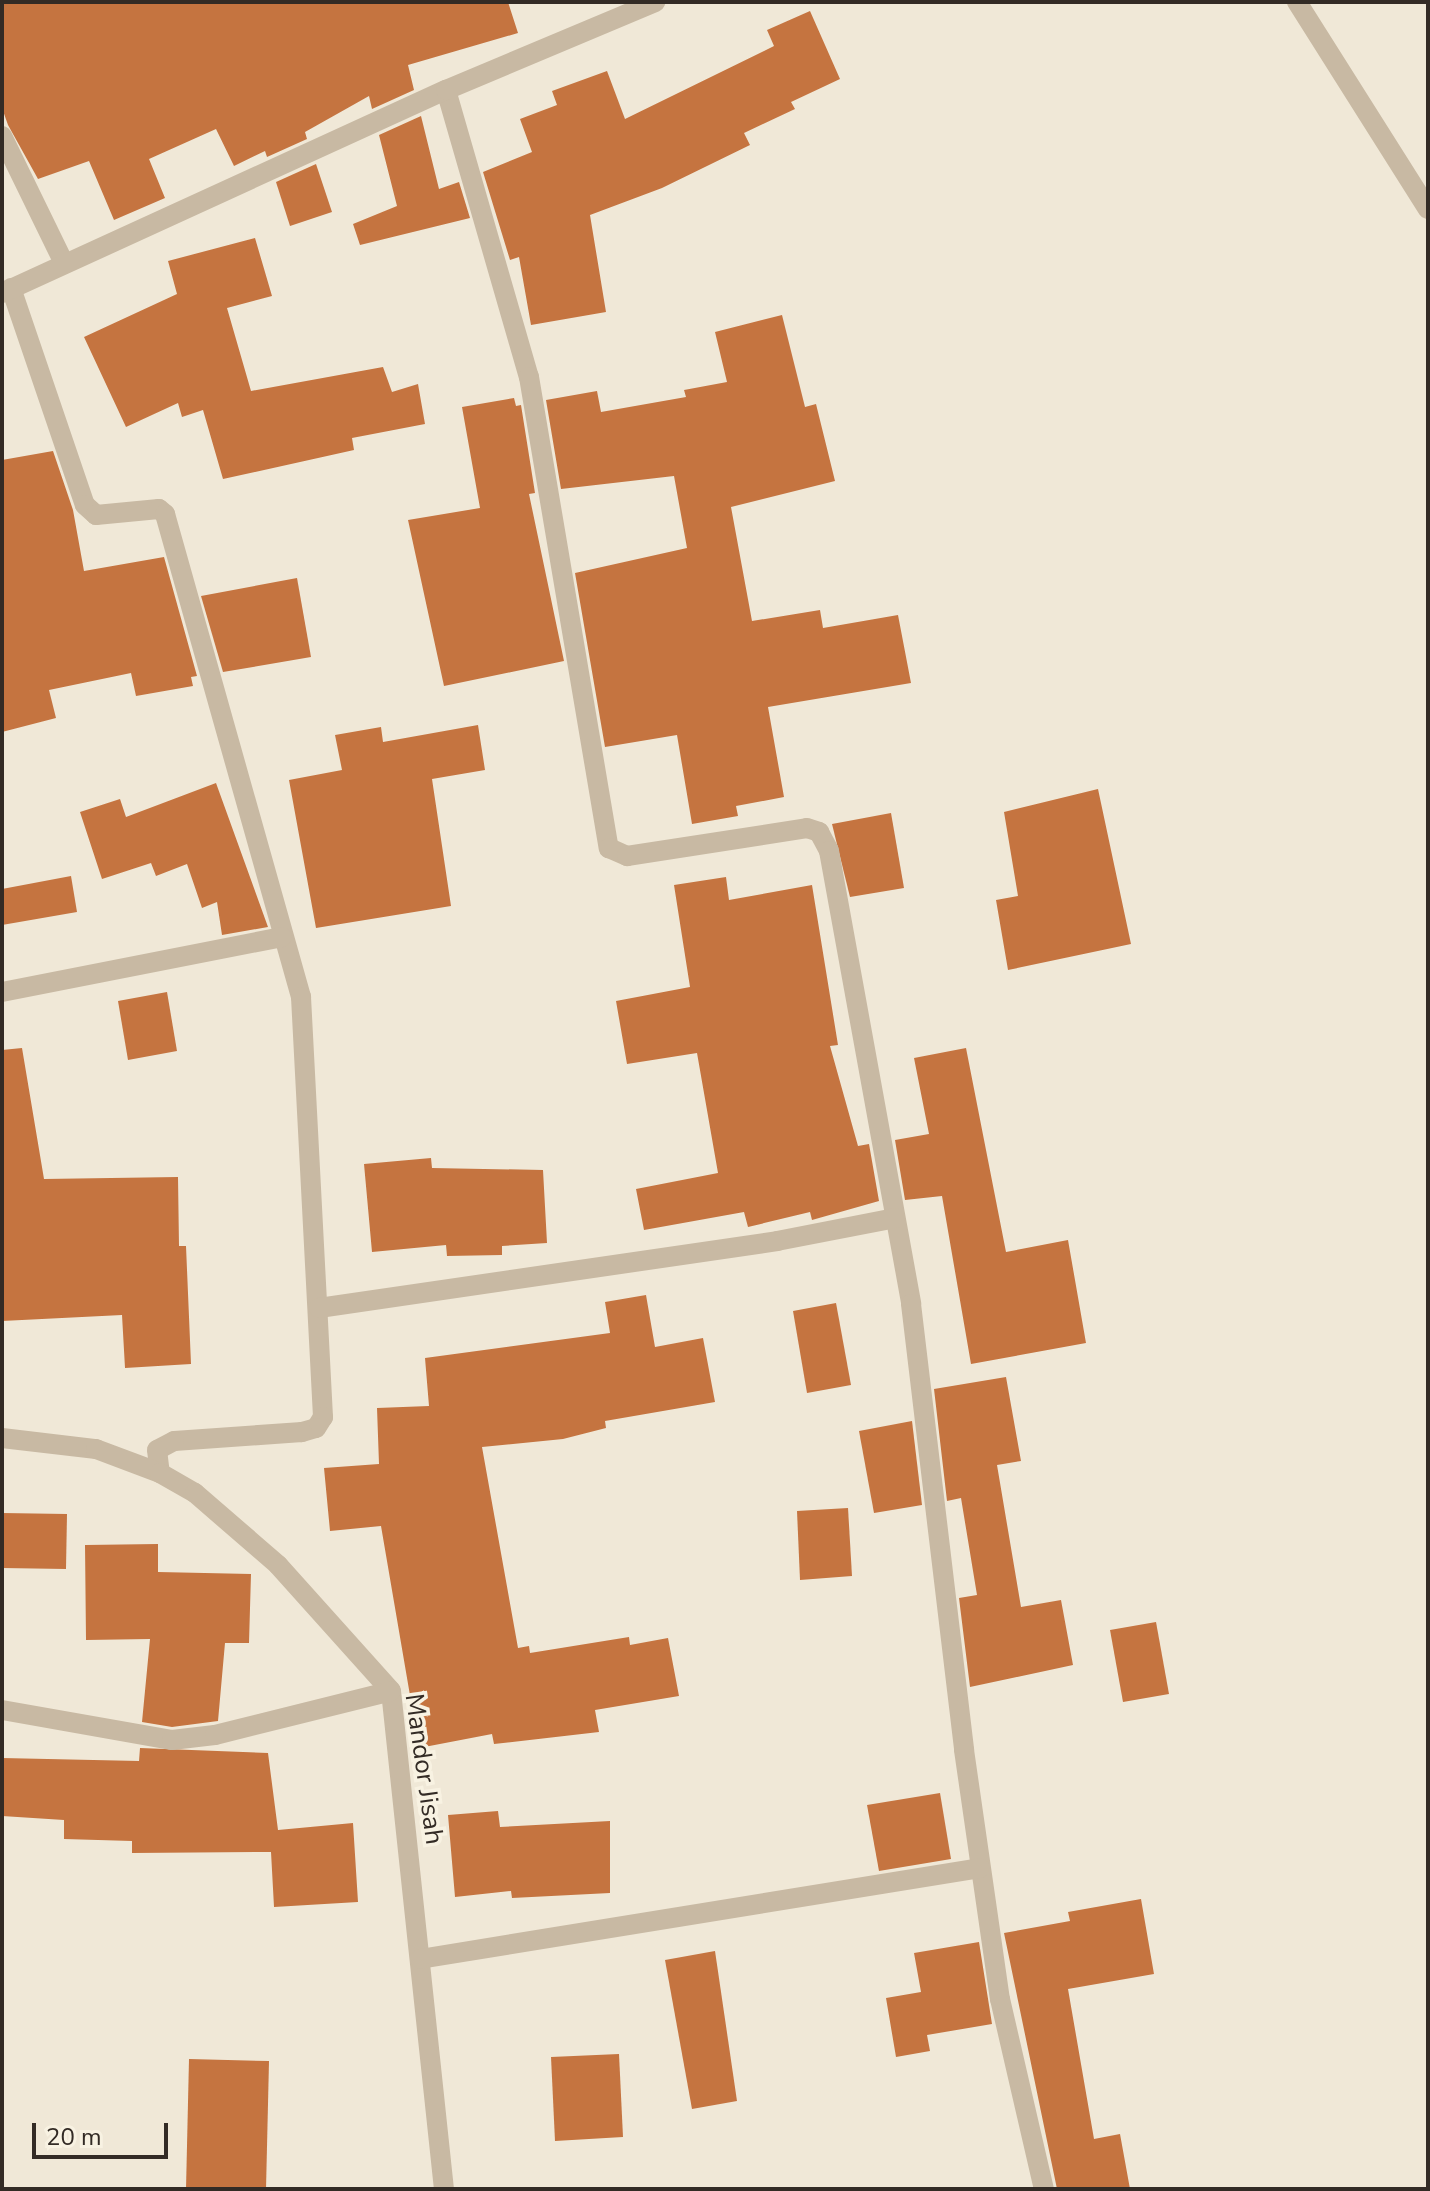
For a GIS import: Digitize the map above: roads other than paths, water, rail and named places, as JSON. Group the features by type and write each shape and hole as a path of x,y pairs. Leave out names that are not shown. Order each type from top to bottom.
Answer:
{"street":[{"path":"160,1473 157,1450 174,1441 316,1428 323,1417 301,997 165,514 159,509 96,515 85,505 6,291 446,90 655,2"},
{"path":"1297,2 1428,209"},
{"path":"446,90 529,377 606,841 621,856 807,828 823,837 895,1218 939,1508 980,1868 1000,1999 1044,2189"},
{"path":"2,136 64,263"},
{"path":"2,992 282,937"},
{"path":"319,1308 777,1241 895,1218"},
{"name":"Mandor Jisah","path":"2,1438 70,1443 160,1473 195,1493 278,1565 346,1635 391,1691 444,2189"},
{"path":"2,1710 172,1740 215,1735 391,1691"},
{"path":"420,1959 980,1868"}]}
